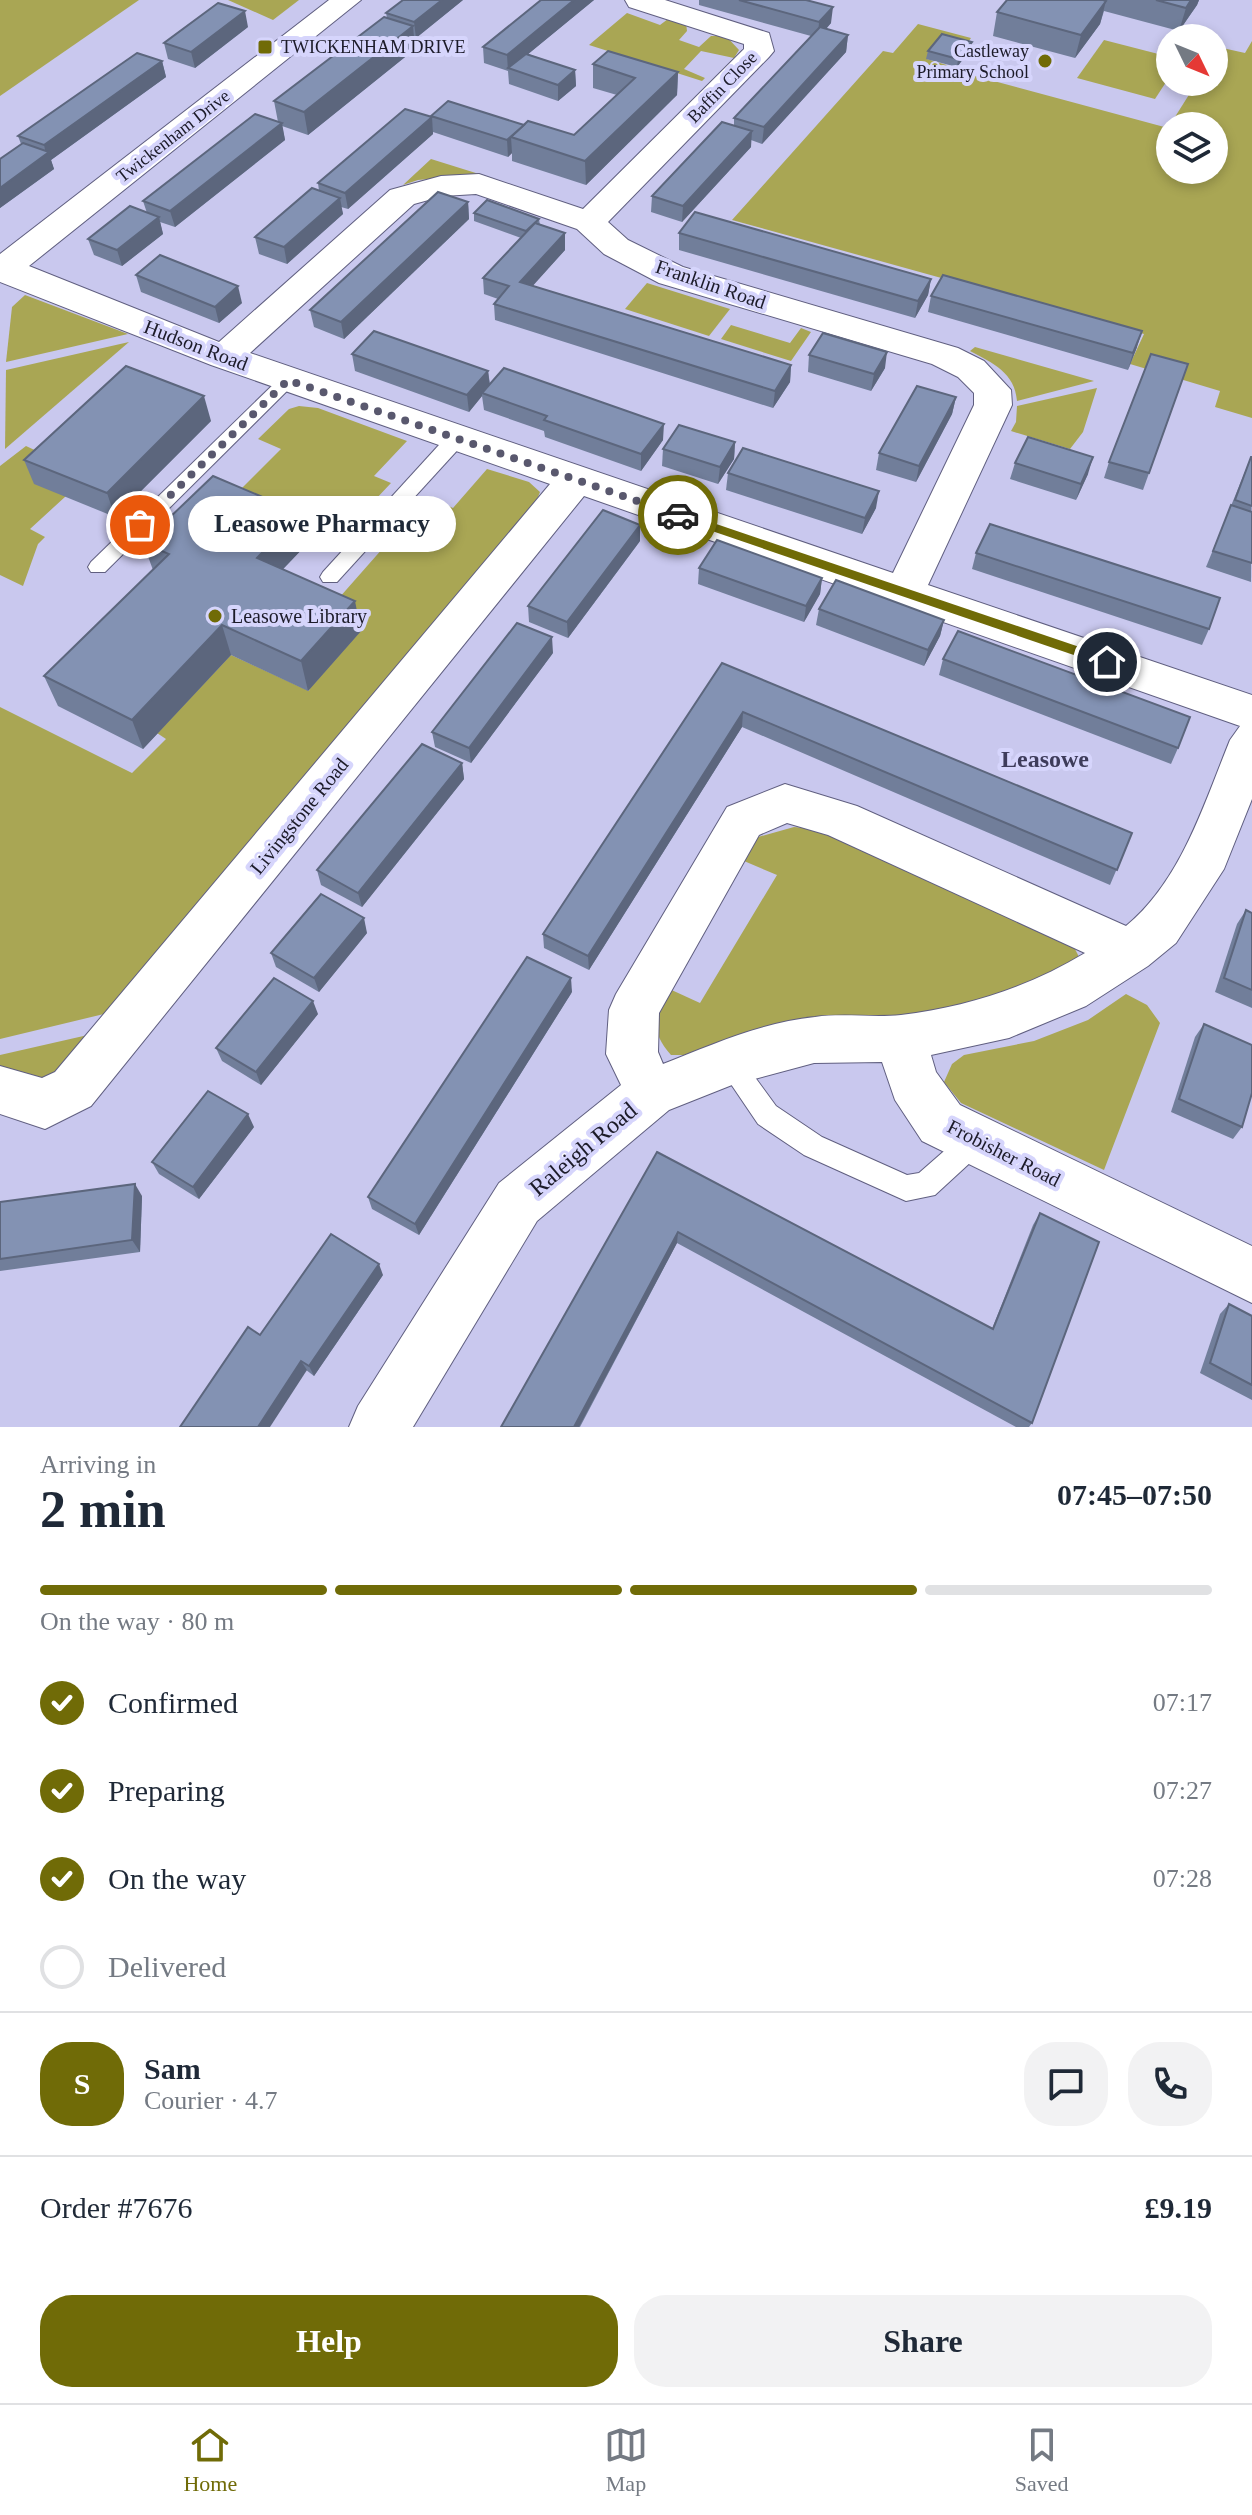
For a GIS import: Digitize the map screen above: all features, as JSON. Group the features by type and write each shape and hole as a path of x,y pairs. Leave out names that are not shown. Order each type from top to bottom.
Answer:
{"street":[{"name":"Twickenham Drive","path":"2,270 347,0"},
{"name":"Baffin Close","path":"589,222 759,51 759,39 639,1"},
{"name":"Franklin Road","path":"224,357 402,197 441,186 479,184 589,222 616,247 671,275 945,356 971,369 993,390 988,421 905,591"},
{"name":"Hudson Road","path":"2,270 288,380 1252,713"},
{"name":"Livingstone Road","path":"0,1090 45,1104 73,1089 575,481"},
{"path":"901,1038 1009,1015 1068,990 1131,951 1159,928 1207,855 1252,740"},
{"path":"651,1093 632,1054 634,1010 743,821 785,803 841,820 1131,951"},
{"name":"Raleigh Road","path":"379,1427 518,1202 651,1093 729,1062 814,1040 901,1038"},
{"name":"Frobisher Road","path":"901,1038 913,1083 941,1123 1252,1275"}],"lane":[{"path":"98,567 288,380"},
{"path":"330,577 456,439"},
{"path":"729,1062 767,1115 813,1146 906,1188 925,1186 976,1140"}],"shaded area":[{"path":"0,0 139,0 0,96"},
{"path":"228,0 299,0 273,20"},
{"path":"627,13 660,25 668,19 686,23 687,31 679,40 699,47 711,36 726,36 739,50 734,58 701,51 684,69 705,78 702,81 589,45"},
{"path":"918,24 971,38 964,48 927,59 950,66 949,69 1156,125 1156,184 1228,184 1228,112 1178,112 1188,96 1228,96 1228,49 1245,53 1252,41 1252,418 1215,407 1220,391 1130,364 1144,334 732,220 883,51 893,53"},
{"path":"1104,40 1156,53 1155,99 1077,78"},
{"path":"431,159 479,174 418,180 403,185"},
{"path":"647,283 730,309 709,336 625,309"},
{"path":"25,295 128,334 6,362 12,307"},
{"path":"731,325 790,343 801,328 811,332 791,361 721,339"},
{"path":"129,342 5,449 6,370"},
{"path":"975,347 1094,381 1017,401 1007,376 970,351"},
{"path":"1097,388 1083,432 1070,449 1011,431 1016,422 1017,406"},
{"path":"299,406 318,408 407,441 374,476 391,483 343,534 238,492 281,449 258,439 289,409"},
{"path":"26,446 58,461 66,496 30,529 45,537 38,544 23,586 0,575 0,466"},
{"path":"487,469 529,482 540,492 536,502 108,1013 0,1039 0,707 132,773 166,739 157,733 231,655 309,691 324,615 428,497 453,508"},
{"path":"794,827 825,830 1070,939 1081,961 997,998 703,1055 671,1055 660,1038 656,1023 665,987 700,1003 777,875 744,861 758,837"},
{"path":"1126,994 1147,1005 1160,1023 1104,1170 961,1103 944,1082 952,1064 964,1055 1034,1041 1088,1020"},
{"path":"101,1032 77,1065 36,1084 0,1067 0,1055"}],"building":[{"path":"403,0 442,0 414,22 386,13"},
{"path":"541,0 574,0 507,55 483,47"},
{"path":"739,0 806,0 833,7 819,22"},
{"path":"1007,0 1106,1 1081,35 997,12"},
{"path":"1156,0 1191,0 1186,8"},
{"path":"218,3 245,11 191,52 164,43"},
{"path":"384,17 413,26 304,112 274,101"},
{"path":"820,27 848,35 764,127 734,118"},
{"path":"942,34 972,42 958,59 928,51"},
{"path":"608,51 678,72 585,161 511,137 528,121 574,135 635,78 593,64"},
{"path":"137,53 162,61 44,145 18,136"},
{"path":"526,54 575,70 558,85 508,68"},
{"path":"448,101 524,125 507,140 431,116"},
{"path":"405,109 432,117 345,193 318,183"},
{"path":"255,114 282,123 170,211 143,201"},
{"path":"722,122 752,131 683,206 652,196"},
{"path":"23,143 49,152 0,188 0,159"},
{"path":"312,188 340,198 284,247 255,237"},
{"path":"438,192 468,202 341,322 310,310"},
{"path":"487,200 539,219 526,231 474,213"},
{"path":"130,206 159,217 117,250 88,239"},
{"path":"695,212 931,279 918,301 679,233"},
{"path":"535,223 565,233 520,282 791,365 775,391 494,304 509,286 483,278"},
{"path":"160,255 238,286 215,307 136,275"},
{"path":"943,275 1142,331 1133,353 931,296"},
{"path":"374,331 488,371 467,395 352,354"},
{"path":"823,333 887,352 874,374 809,355"},
{"path":"1151,354 1188,364 1149,473 1109,462"},
{"path":"126,366 204,396 107,493 24,460"},
{"path":"504,368 664,424 641,454 544,420 547,416 482,393"},
{"path":"917,386 956,397 919,466 879,453"},
{"path":"679,425 735,442 720,467 663,449"},
{"path":"1028,437 1093,457 1081,484 1015,463"},
{"path":"743,448 879,491 865,518 728,473"},
{"path":"1252,457 1252,506 1235,500"},
{"path":"213,476 300,513 257,558 355,601 301,661 222,625 132,720 44,676 169,554 143,543"},
{"path":"1231,505 1252,512 1252,563 1213,551"},
{"path":"603,510 640,525 567,622 528,606"},
{"path":"990,524 1220,598 1209,629 976,553"},
{"path":"717,540 822,578 806,606 699,568"},
{"path":"836,580 944,620 928,650 819,609"},
{"path":"517,623 552,637 469,748 432,732"},
{"path":"958,631 1190,717 1178,748 943,659"},
{"path":"722,663 1132,833 1117,870 743,712 588,956 543,934"},
{"path":"422,744 462,763 358,893 317,870"},
{"path":"321,894 364,918 314,978 271,953"},
{"path":"1246,910 1252,913 1252,990 1224,978"},
{"path":"527,957 571,978 415,1224 368,1197"},
{"path":"274,978 313,1001 256,1072 216,1048"},
{"path":"1204,1024 1252,1045 1252,1093 1242,1127 1179,1099"},
{"path":"208,1091 248,1114 193,1187 152,1162"},
{"path":"657,1152 993,1329 1040,1213 1099,1242 1032,1423 678,1232 574,1427 501,1427"},
{"path":"135,1184 132,1240 0,1259 0,1202"},
{"path":"331,1234 379,1264 309,1366 301,1361 258,1427 180,1427 248,1327 260,1335"},
{"path":"1229,1304 1252,1316 1252,1385 1210,1363"}],"way so far":[{"path":"140,525 288,380 678,515"}],"place":[{"name":"TWICKENHAM DRIVE","path":"265,47"},
{"name":"Castleway Primary School","path":"1045,61"},
{"name":"Leasowe Pharmacy","path":"140,525"},
{"name":"Leasowe Library","path":"215,616"}],"district":[{"name":"Leasowe","path":"1045,759"}],"route":[{"path":"678,515 1107,662"}]}
